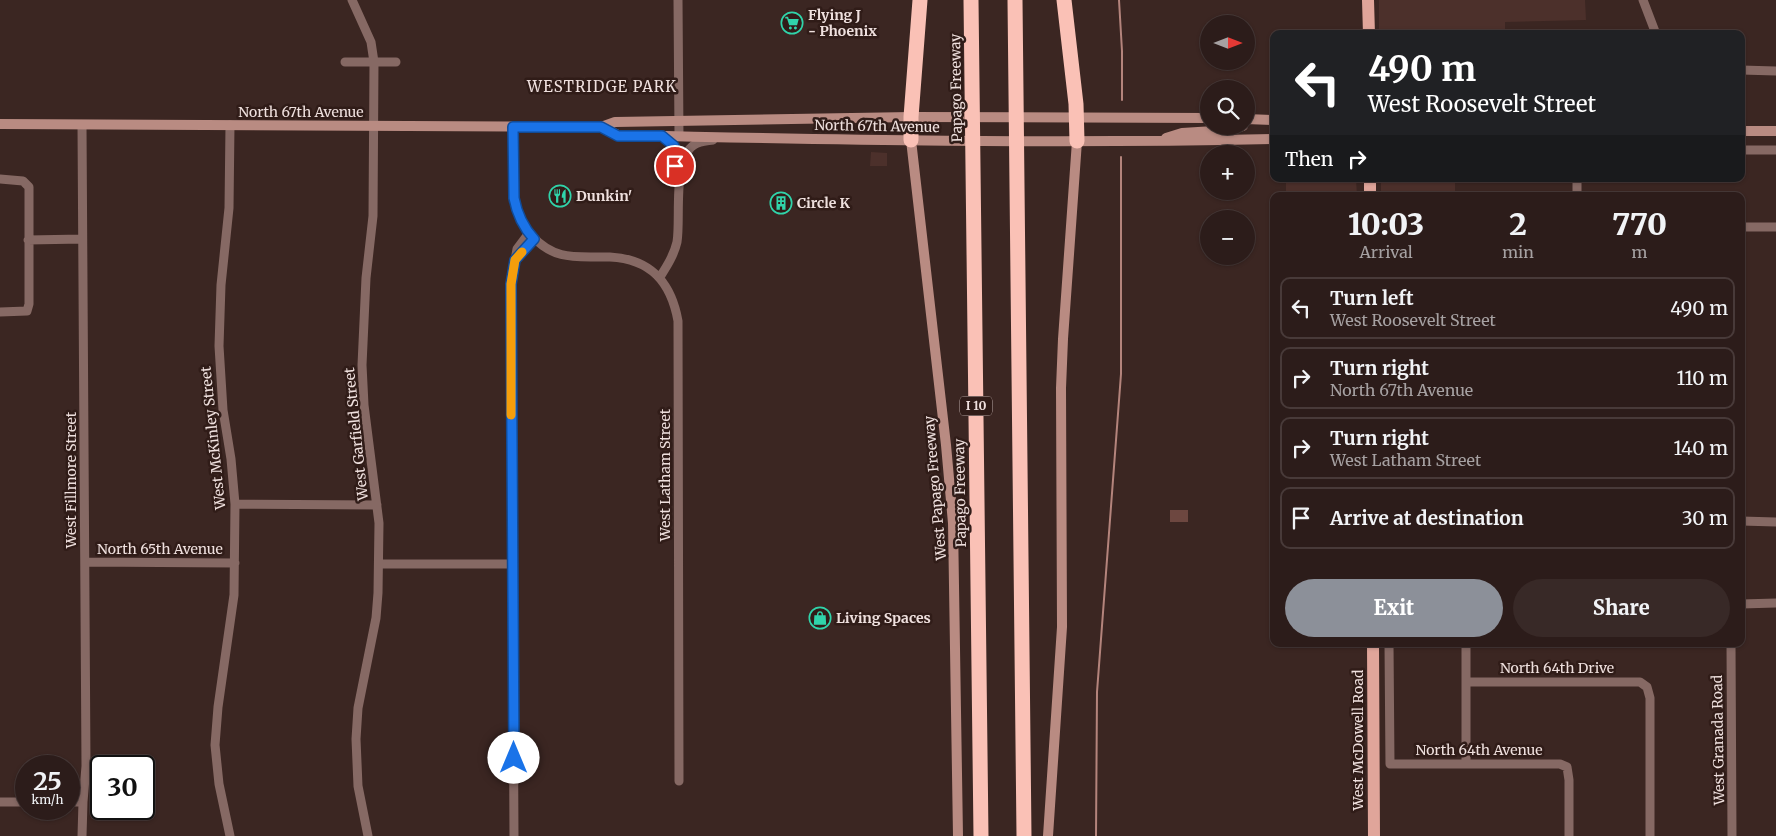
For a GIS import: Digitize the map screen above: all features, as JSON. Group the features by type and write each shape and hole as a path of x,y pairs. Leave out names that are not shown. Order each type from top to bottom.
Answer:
{"highway":[{"path":"911,140 920,0"},
{"name":"Papago Freeway","path":"971,0 981,836"},
{"path":"1015,0 1024,836"},
{"path":"1064,0 1077,118 1077,148"}],"main road":[{"path":"1368,0 1369,30"},
{"name":"North 67th Avenue","path":"0,124 601,127 614,122 911,117 1200,118"},
{"path":"1255,119 1270,120"},
{"name":"North 67th Avenue","path":"601,127 618,136 1056,141 1077,148 1108,141 1153,142 1270,139"},
{"path":"1745,131 1776,131"},
{"path":"1153,142 1182,133 1200,132"},
{"name":"West Papago Freeway","path":"911,140 946,445 953,523 958,836"},
{"path":"1048,836 1062,628 1061,388 1063,339 1077,148"},
{"name":"West McDowell Road","path":"1372,647 1374,836"}],"street":[{"name":"West Garfield Street","path":"352,0 371,42 374,62 373,216 366,278 362,365 364,405 379,523 378,564 376,618 358,708 356,739 358,786 368,836"},
{"path":"678,0 679,136"},
{"path":"1643,0 1654,30"},
{"path":"345,62 396,62"},
{"path":"1745,70 1776,71"},
{"name":"West Fillmore Street","path":"82,125 86,766 82,802 82,836"},
{"name":"West McKinley Street","path":"230,126 229,208 221,285 219,346 223,410 231,459 235,504 233,610 220,690 215,745 219,784 230,836"},
{"path":"513,127 514,198 520,220 532,236 545,248 562,256 623,259 641,264 660,277 671,260 677,239 680,177 685,159 695,144 728,137"},
{"path":"662,136 674,146 675,168 680,177"},
{"path":"1745,150 1776,150"},
{"path":"0,179 23,181 29,187 29,304 27,311 0,312"},
{"path":"1745,227 1776,226"},
{"path":"514,836 510,308 511,284 517,250 532,236"},
{"path":"28,240 82,239"},
{"name":"West Latham Street","path":"660,277 671,295 678,321 679,782"},
{"path":"235,504 377,505"},
{"path":"1745,521 1776,522"},
{"name":"North 65th Avenue","path":"85,562 234,563"},
{"path":"378,564 512,564"},
{"path":"1745,604 1776,603"},
{"name":"North 64th Avenue","path":"1389,647 1390,764 1560,764 1567,767 1569,780 1569,836"},
{"path":"1466,647 1466,764"},
{"name":"West Granada Road","path":"1731,647 1732,836"},
{"name":"North 64th Drive","path":"1466,682 1640,682 1647,687 1650,698 1650,836"},
{"path":"0,802 15,802"}],"shaded area":[{"path":"1379,0 1585,0 1586,20 1505,22 1505,30 1379,30"},
{"path":"871,152 887,153 887,166 870,166"},
{"path":"1286,182 1356,182 1357,192 1286,192"},
{"path":"1381,182 1455,182 1455,192 1381,192"},
{"path":"1170,510 1188,510 1188,522 1170,522"}],"waterway":[{"path":"1119,0 1122,100"},
{"path":"1096,836 1097,692 1121,374 1121,157"}],"slow traffic":[{"path":"511,415 511,284 515,260 522,252"}],"place":[{"name":"Flying J - Phoenix","path":"792,23"},
{"name":"Dunkin'","path":"560,196"},
{"name":"Circle K","path":"781,203"},
{"name":"Living Spaces","path":"820,618"}],"district":[{"name":"WESTRIDGE PARK","path":"602,87"}],"route":[{"path":"514,758 510,308 515,260 534,239 526,230 516,209 514,198 513,127 601,127 618,136 662,136 674,146 675,166"}]}
